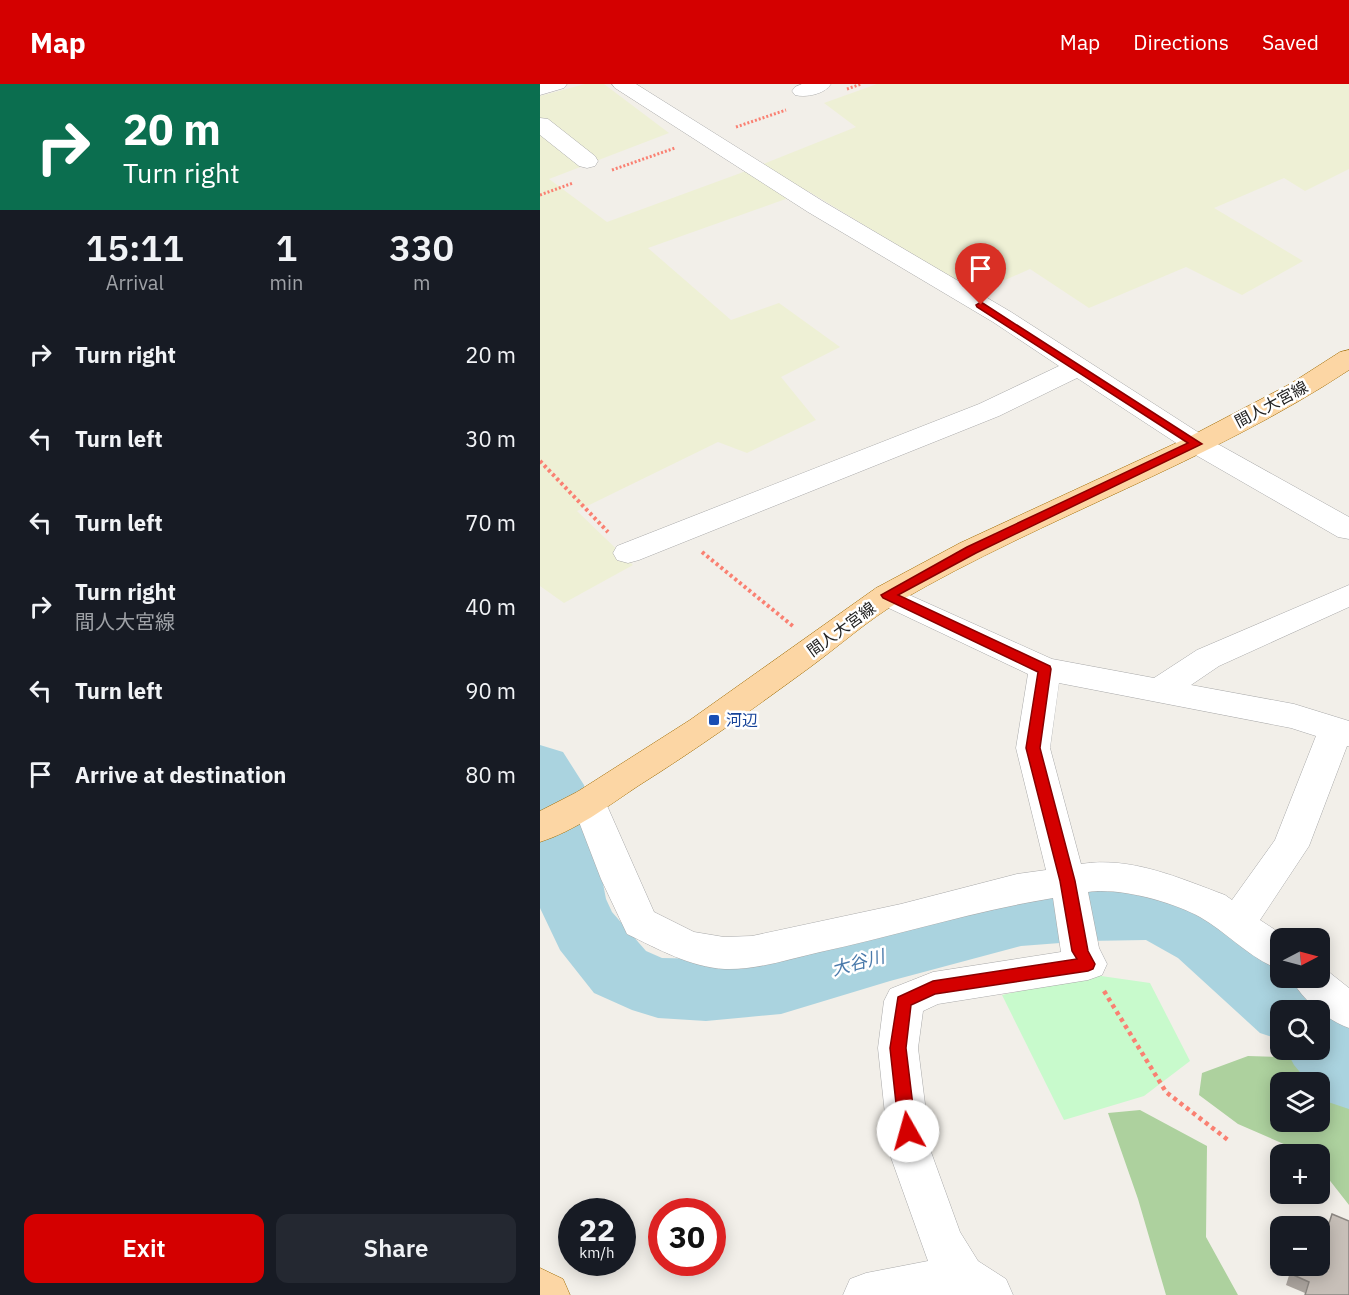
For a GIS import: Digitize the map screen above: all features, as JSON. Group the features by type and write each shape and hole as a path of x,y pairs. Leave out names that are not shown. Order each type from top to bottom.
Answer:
{"main road":[{"name":"間人大宮線","path":"540,828 583,804 702,729 887,595 971,550 1197,444 1300,390 1349,358"},
{"path":"540,1290 547,1295"}],"street":[{"path":"622,84 816,207 1002,317 1197,444 1349,530"},
{"path":"540,124 591,171"},
{"path":"628,553 989,410 1078,367"},
{"path":"887,595 1045,669 1294,716 1342,732 1291,846 1236,925"},
{"path":"1158,690 1208,658 1349,595"},
{"path":"976,1285 942,1243 910,1152 898,1048 903,1001 933,988 1084,958 1070,891 1033,748 1045,669"},
{"path":"583,804 640,923 688,946 724,953 752,952 901,919 1017,889 1070,891 1102,875 1147,882 1212,906 1270,947"},
{"path":"1322,988 1349,1011"},
{"path":"866,1295 976,1285"}],"path":[{"path":"540,195 591,171 705,137 814,93 861,84"},
{"path":"540,461 628,553"},
{"path":"678,533 818,646"},
{"path":"1084,958 1166,1092 1228,1140"}],"green space":[{"path":"585,84 604,84 669,133 549,179 607,222 738,174 856,127 824,103 877,84 1349,84 1349,169 1305,191 1284,178 1214,208 1303,261 1242,295 1186,267 1089,308 1030,269 976,293 808,191 648,248 731,320 779,303 840,347 781,377 816,420 747,453 718,442 577,511 633,565 564,603 540,586 540,96"},
{"path":"1094,975 1150,983 1190,1061 1144,1096 1064,1120 1002,995"},
{"path":"1248,1056 1270,1057 1270,1060 1314,1060 1324,1072 1270,1072 1270,1132 1330,1132 1330,1079 1349,1102 1349,1205 1330,1181 1330,1144 1284,1144 1238,1124 1199,1095 1202,1073"},
{"path":"1140,1110 1207,1146 1206,1237 1238,1295 1166,1295 1138,1199 1108,1113"}],"building":[{"path":"1332,1214 1349,1221 1349,1295 1305,1295 1309,1282 1296,1276 1330,1276"}],"waterway":[{"name":"大谷川","path":"540,769 551,785 571,899 585,930 620,972 658,988 706,990 781,984 890,952 1021,918 1086,913 1156,912 1203,938 1273,1000"},
{"name":"大谷川","path":"1330,1054 1349,1076"}],"place":[{"name":"河辺","path":"714,720"}],"route":[{"path":"908,1131 898,1048 903,1001 933,988 1088,964 1080,951 1068,881 1033,748 1045,669 887,595 971,550 1197,444 981,305"}]}
